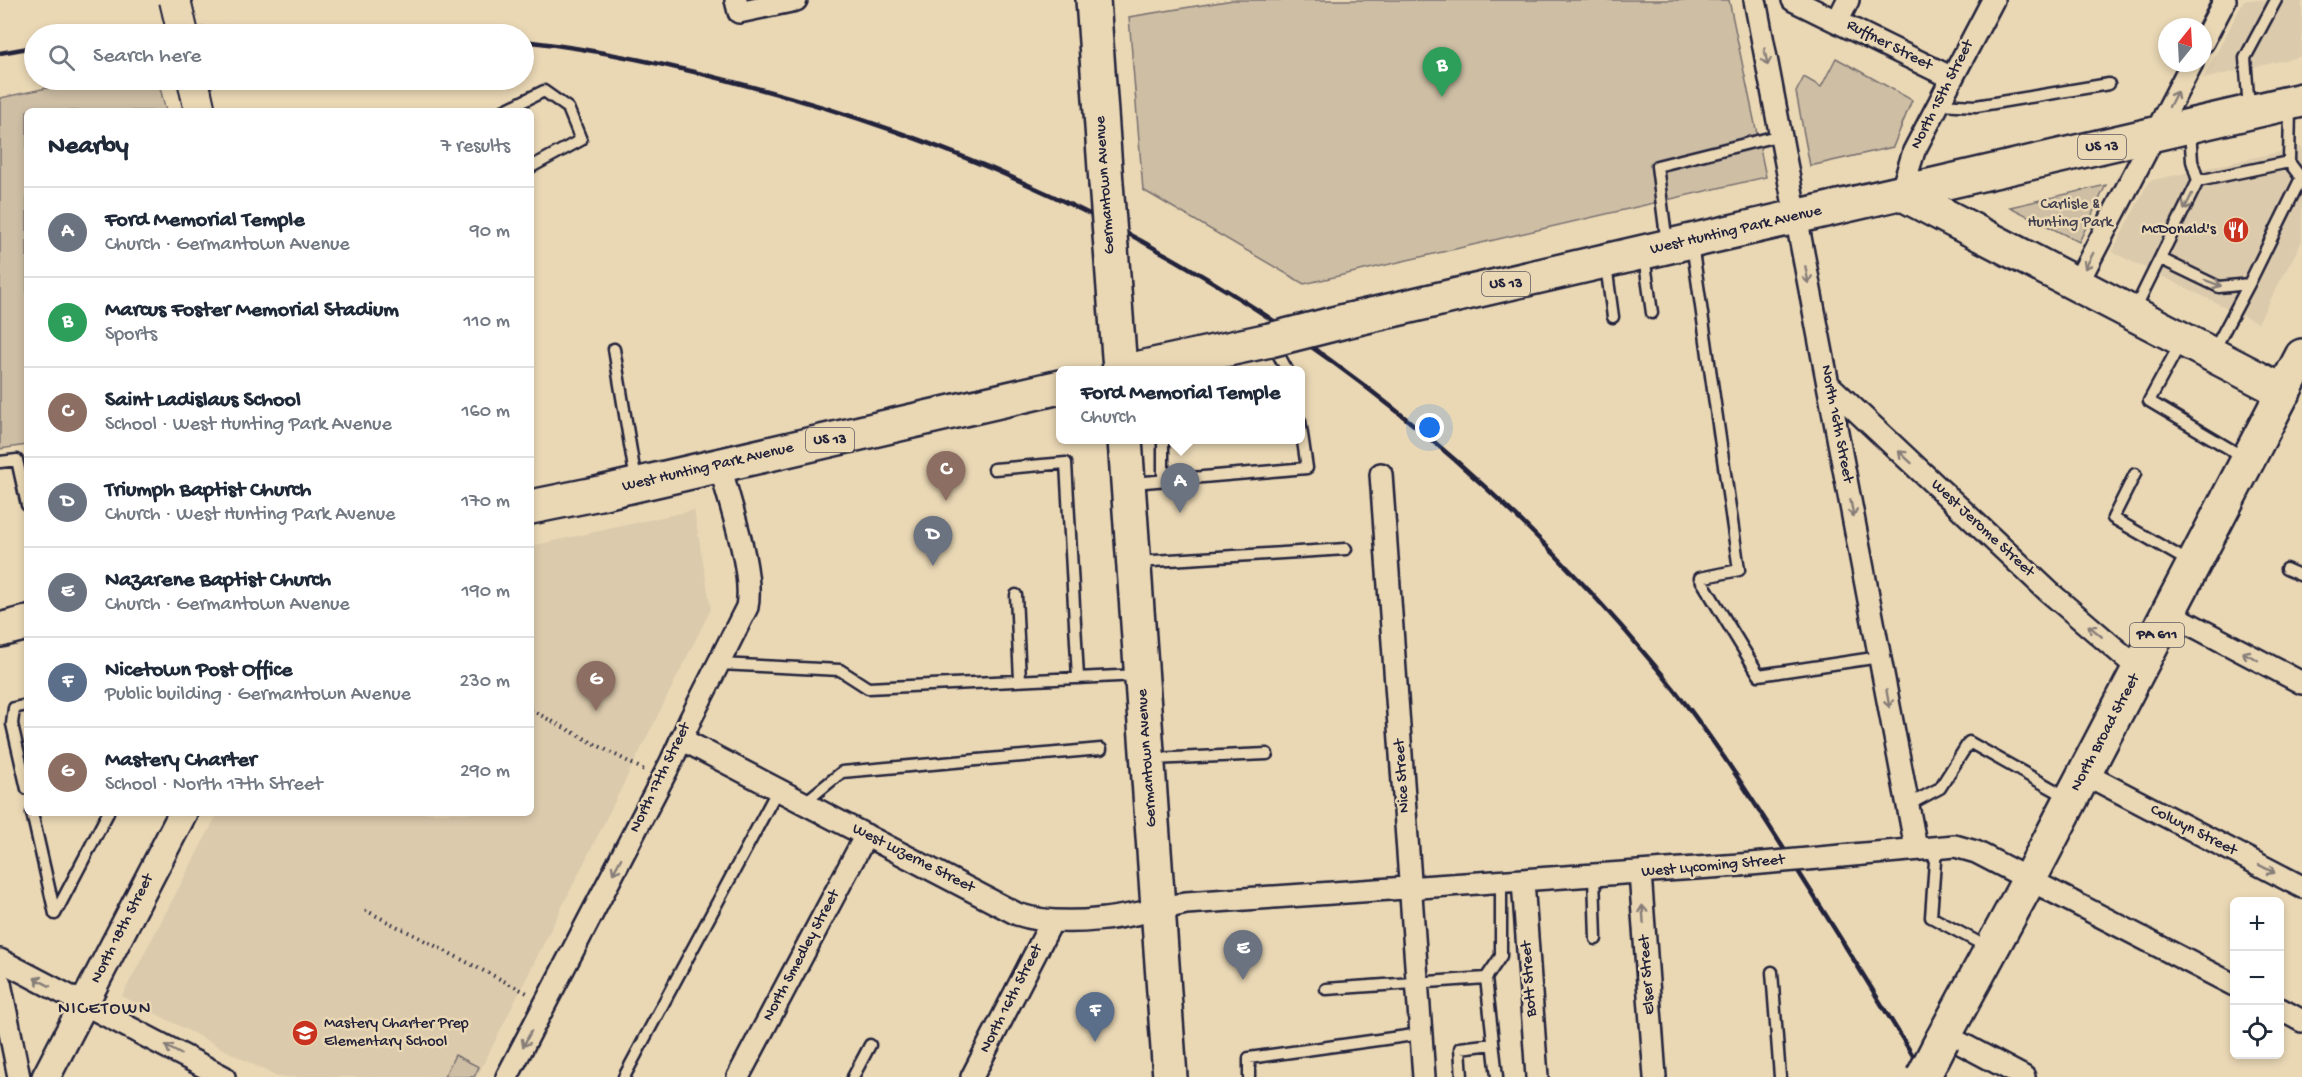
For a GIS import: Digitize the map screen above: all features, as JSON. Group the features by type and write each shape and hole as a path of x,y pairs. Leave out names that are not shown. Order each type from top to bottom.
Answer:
{"main road":[{"path":"175,0 181,24"},
{"name":"Germantown Avenue","path":"1093,0 1120,366"},
{"path":"195,90 199,108"},
{"name":"US 13","path":"1901,193 2296,102"},
{"path":"1901,193 2293,397"},
{"name":"West Hunting Park Avenue","path":"1150,366 1901,193"},
{"name":"North Broad Street","path":"1923,1077 2030,879 2248,460 2293,397 2302,356"},
{"name":"West Hunting Park Avenue","path":"534,506 637,485 1056,388"},
{"name":"Germantown Avenue","path":"1125,444 1170,1077"},
{"path":"0,630 24,624"}],"street":[{"path":"736,0 739,12 796,0"},
{"name":"North 16th Street","path":"1755,0 1908,805 1926,847"},
{"name":"Ruffner Street","path":"1793,0 1838,20 1952,78"},
{"path":"1838,20 1848,0"},
{"name":"North 15th Street","path":"1901,193 1914,151 1993,0"},
{"path":"2212,25 2225,0"},
{"path":"2077,284 2187,72"},
{"name":"West Jerome Street","path":"1829,385 2048,591 2139,669"},
{"name":"North 17th Street","path":"507,1077 745,615 749,600 743,557 720,465"},
{"name":"Nice Street","path":"1381,474 1424,1077"},
{"path":"2169,613 2302,683"},
{"name":"West Luzerne Street","path":"681,739 1017,914 1052,921 1127,917 1159,910"},
{"name":"Colwyn Street","path":"2078,787 2302,887"},
{"name":"North 18th Street","path":"46,1077 181,816"},
{"name":"North Smedley Street","path":"738,1077 866,835"},
{"name":"West Lycoming Street","path":"1159,910 1186,903 1641,873 1955,846 1976,852 2230,982"},
{"name":"Elser Street","path":"1641,873 1655,1077"},
{"name":"Bott Street","path":"1523,881 1537,1077"},
{"name":"North 16th Street","path":"972,1077 1052,921"},
{"path":"0,960 224,1077"},
{"path":"0,983 19,1077"},
{"path":"2284,1011 2302,1021"},
{"path":"1944,1037 2024,1077"}],"lane":[{"path":"2249,112 2245,58 2276,0"},
{"path":"1938,104 1976,106 2109,84"},
{"path":"509,108 544,91 568,108 581,140 534,165"},
{"path":"2212,355 2301,178 2289,162 2296,102"},
{"path":"2133,314 2199,181 2192,161 2190,126"},
{"path":"1780,135 1657,166 1668,247 1739,570 1700,578 1759,675 1880,657"},
{"path":"2199,181 2289,162"},
{"path":"1652,314 1668,247"},
{"path":"2161,259 2219,287 2248,284"},
{"path":"1605,261 1613,317"},
{"path":"2183,339 2149,401 2248,460"},
{"path":"1270,340 1285,366"},
{"path":"614,349 637,485"},
{"path":"1163,444 1163,480"},
{"path":"1128,483 1307,468 1303,444"},
{"path":"0,462 17,460 24,492"},
{"path":"994,469 1066,463 1078,677"},
{"path":"2135,474 2113,518 2194,564"},
{"path":"1134,562 1346,549"},
{"path":"2286,569 2302,576"},
{"path":"1016,595 1020,680"},
{"path":"719,664 840,670 868,687 1142,675"},
{"path":"24,706 14,708 12,724 24,767"},
{"path":"1908,805 1940,788 1969,742 2078,787"},
{"path":"804,803 842,772 1101,749"},
{"path":"1148,759 1267,754"},
{"path":"624,1077 778,789"},
{"path":"34,816 55,914 106,816"},
{"path":"1926,847 1931,917 1992,949"},
{"path":"1594,876 1596,939"},
{"path":"1497,1077 1486,978 1502,956 1501,882"},
{"path":"1772,972 1780,1077"},
{"path":"1326,989 1486,978"},
{"path":"1249,1077 1249,1058 1421,1034"},
{"path":"1462,1077 1460,1048 1493,1044"},
{"path":"853,1077 870,1045"}],"path":[{"path":"534,712 662,779"},
{"path":"365,910 546,1003"}],"shaded area":[{"path":"2244,0 2302,0 2302,56 2203,79 2207,72 2212,72 2212,62"},
{"path":"2302,147 2302,241 2258,323 2112,252 2149,181"},
{"path":"694,510 711,609 477,1077 277,1077 122,996 216,816 534,816 534,545"}],"green space":[{"path":"1233,0 1729,0 1766,177 1304,284 1143,190 1129,17"},
{"path":"1836,58 1912,100 1893,147 1810,166 1796,92 1804,77 1821,87"},
{"path":"37,90 161,90 165,108 24,108 24,445 0,449 0,98"},
{"name":"Carlisle & Hunting Park","path":"2106,185 2079,242 2010,207"},
{"path":"455,1055 479,1067 474,1077 444,1077"}],"railway":[{"path":"534,42 641,60 756,88 889,129 1016,179 1138,239 1255,308 1366,387 1470,474 1569,569 1661,673 1713,741 1745,788 1926,1077"},
{"path":"0,53 24,49"}],"place":[{"name":"Marcus Foster Memorial Stadium","path":"1442,97"},
{"name":"McDonald's","path":"2236,230"},
{"name":"Saint Ladislaus School","path":"946,501"},
{"name":"Ford Memorial Temple","path":"1180,513"},
{"name":"Triumph Baptist Church","path":"933,566"},
{"name":"Mastery Charter","path":"596,711"},
{"name":"Nazarene Baptist Church","path":"1243,980"},
{"name":"Mastery Charter Prep Elementary School","path":"305,1033"},
{"name":"Nicetown Post Office","path":"1095,1042"}],"district":[{"name":"NICETOWN","path":"105,1009"}]}
